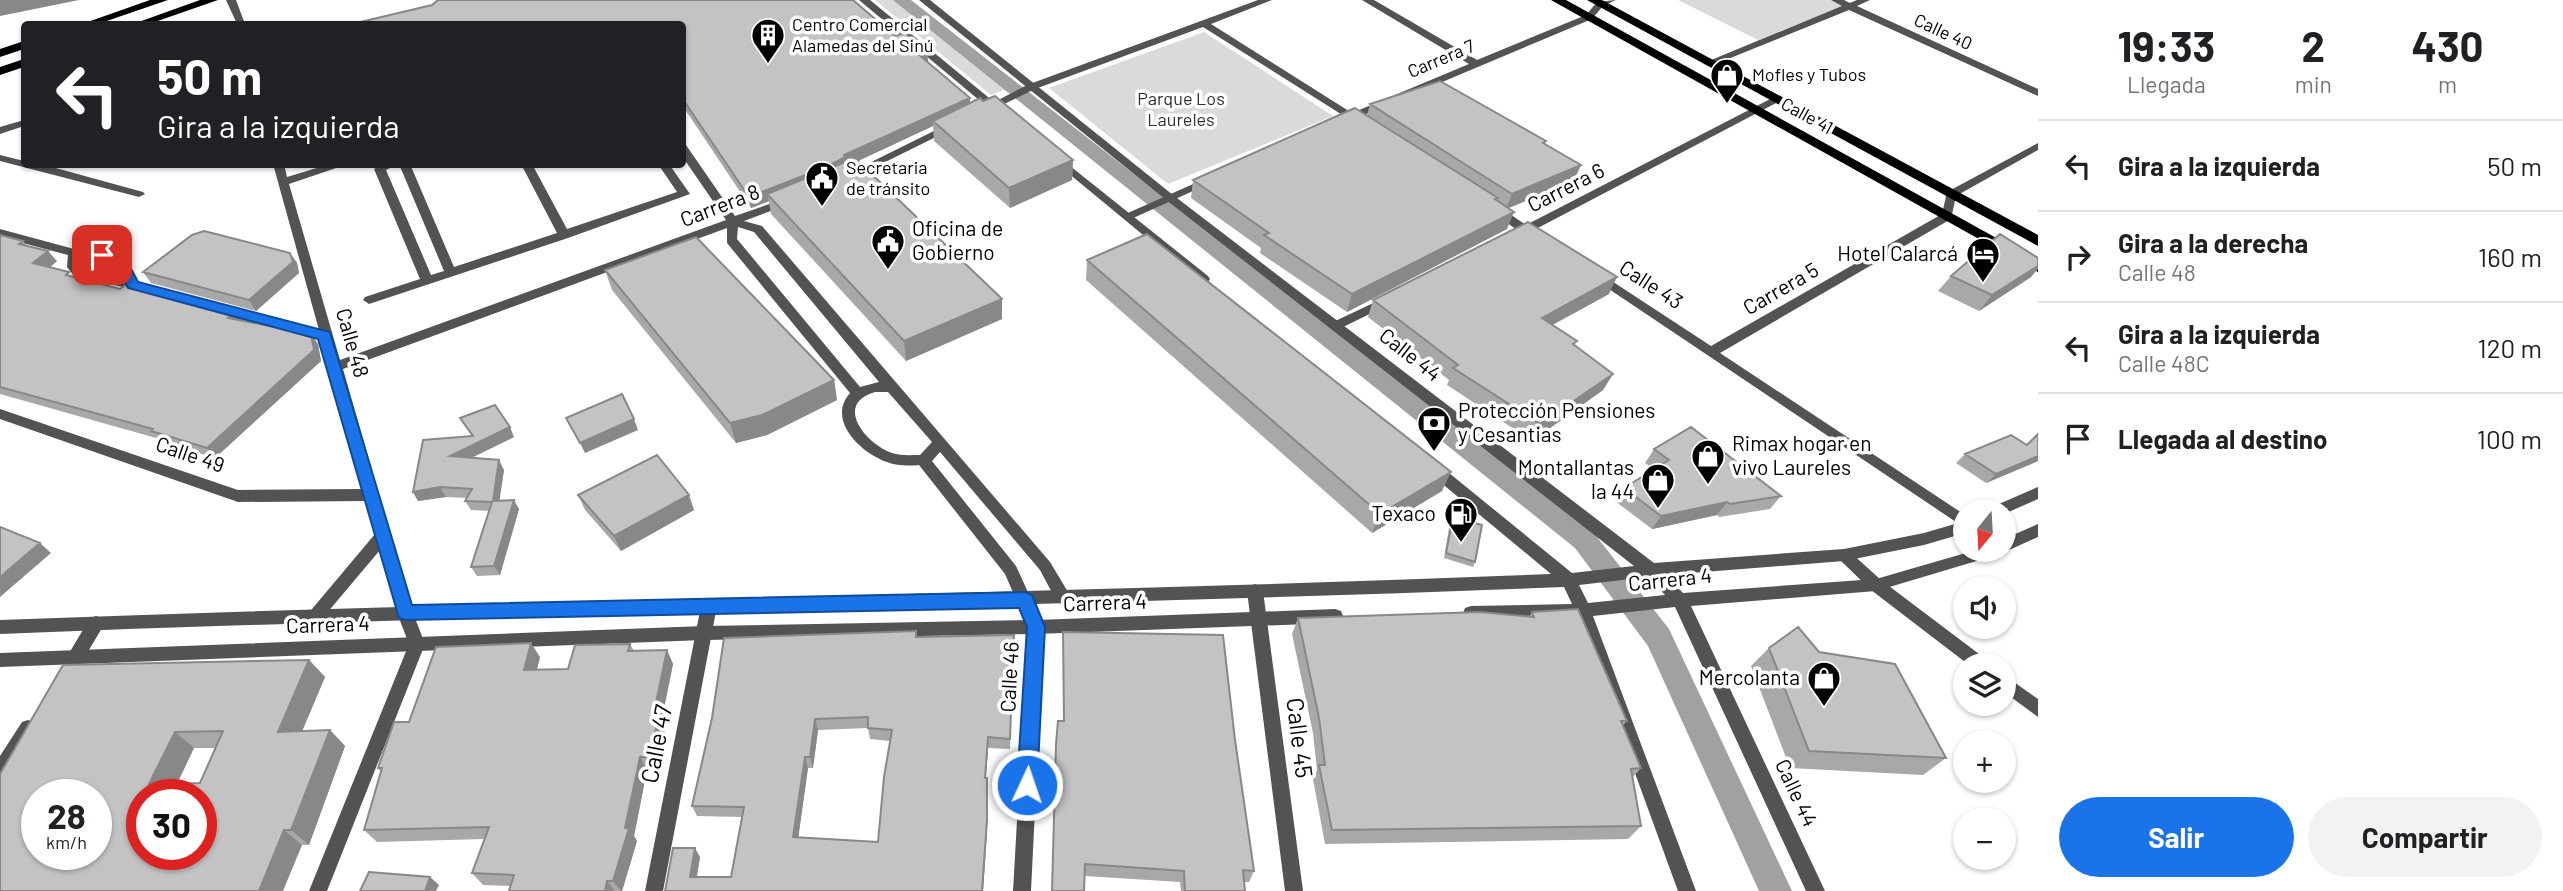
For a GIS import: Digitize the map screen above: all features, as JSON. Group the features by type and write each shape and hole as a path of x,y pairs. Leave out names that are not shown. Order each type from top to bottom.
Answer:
{"main road":[{"path":"148,21 212,0"},
{"name":"Calle 41","path":"1557,0 2038,267"},
{"path":"95,21 135,5 155,1"},
{"name":"Calle 41","path":"1601,1 1709,63 2038,241"},
{"path":"0,53 21,46"},
{"path":"0,71 21,64"}],"street":[{"path":"231,0 240,21"},
{"path":"864,0 996,104 1013,123"},
{"name":"Calle 44","path":"925,0 1028,89 1165,199 1335,326 1651,570 1680,600 1816,891"},
{"path":"838,181 1028,89 1267,0"},
{"path":"1367,0 1475,63"},
{"name":"Calle 40","path":"1836,0 2038,93"},
{"path":"1709,63 1865,0"},
{"name":"Carrera 7","path":"1340,122 1589,17 1601,1"},
{"path":"1203,23 1375,132"},
{"name":"Carrera 6","path":"1514,236 1776,99"},
{"path":"0,131 21,124"},
{"path":"1947,216 1951,194 2038,146"},
{"path":"1044,148 1133,214 1212,286"},
{"path":"686,153 733,222 758,229 1045,566 1063,597"},
{"path":"0,158 21,163"},
{"path":"40,168 139,194"},
{"name":"Calle 48","path":"279,168 298,256 335,367 405,613 417,644"},
{"path":"282,182 329,168"},
{"path":"383,168 380,169 426,281"},
{"path":"406,168 451,273"},
{"path":"528,168 564,235"},
{"name":"Carrera 8","path":"369,300 684,194 666,168"},
{"path":"1133,214 1218,176"},
{"name":"Carrera 8","path":"335,367 794,198"},
{"path":"1491,208 1549,246"},
{"name":"Carrera 5","path":"1711,352 1947,216"},
{"path":"733,222 731,240 858,393"},
{"path":"0,233 74,253 110,258 123,267 133,285"},
{"path":"74,253 72,267 79,274 159,292"},
{"name":"Calle 43","path":"1584,268 1953,516"},
{"path":"1335,326 1395,296"},
{"path":"210,305 324,336"},
{"path":"891,387 874,387 858,393 850,406 854,432 868,446 889,457 923,460 934,451 939,441"},
{"name":"Calle 49","path":"0,414 238,496 372,495"},
{"name":"Calle 46","path":"923,460 1011,570 1036,627 1022,891"},
{"path":"1424,460 1577,579 1583,610 1687,891"},
{"path":"2016,503 2038,493"},
{"name":"Carrera 4","path":"0,627 315,615 1025,600 1577,579 1651,570 1844,555 1924,539 1953,528"},
{"path":"2016,540 2038,530"},
{"path":"315,615 383,535"},
{"path":"1844,555 1877,585 1965,653"},
{"name":"Carrera 4","path":"1449,614 1583,610 1877,585 1955,562"},
{"name":"Calle 45","path":"1255,591 1294,891"},
{"name":"Calle 47","path":"654,891 709,606"},
{"name":"Carrera 4","path":"0,660 704,633 1036,627 1354,616"},
{"path":"61,679 96,623"},
{"path":"318,891 417,644"},
{"path":"2016,692 2038,709"},
{"path":"0,771 38,714"}],"green space":[{"path":"875,0 908,0 1017,85 991,95"},
{"path":"1678,0 1831,0 1844,6 1758,40"},
{"name":"Parque Los Laureles","path":"1204,32 1333,116 1168,184 1049,88"}],"building":[{"name":"Centro Comercial Alamedas del Sinú","path":"438,0 853,0 895,36 905,33 927,51 918,54 970,98 844,155 846,157 821,169 749,197 686,104 686,21 365,21 432,5"},
{"path":"1440,81 1546,141 1543,143 1581,165 1512,194 1370,104"},
{"path":"995,96 1073,160 1009,188 933,121 980,98 983,101"},
{"path":"1355,108 1498,198 1495,199 1514,212 1352,294 1264,235 1269,233 1193,180"},
{"name":"Oficina de Gobierno","path":"855,158 1002,299 904,341 767,194"},
{"path":"1528,222 1617,277 1542,318 1577,341 1573,344 1613,374 1540,424 1453,368 1458,365 1373,300"},
{"path":"204,231 290,253 293,262 249,300 143,272 192,235"},
{"path":"1147,234 1451,472 1380,514 1087,260"},
{"path":"2000,234 2038,258 2038,266 1992,295 1951,276"},
{"path":"0,235 23,241 19,244 48,251 33,263 120,289 129,282 236,311 228,318 311,334 314,350 207,448 151,431 153,429 0,387"},
{"path":"696,237 834,380 762,415 730,423 605,270"},
{"path":"622,394 634,419 580,443 566,418"},
{"path":"495,405 510,427 450,456 499,460 493,501 514,500 494,566 471,567 492,502 465,501 472,489 440,487 413,492 423,440 473,436 460,418"},
{"path":"1691,427 1781,496 1730,504 1727,502 1661,516 1624,488 1669,460 1654,449"},
{"path":"2038,434 2038,456 1996,474 1965,454 2011,435 2027,445"},
{"path":"657,455 689,495 614,536 578,495"},
{"name":"Texaco","path":"1453,517 1482,525 1475,562 1446,553"},
{"path":"0,527 40,543 0,577"},
{"path":"1578,609 1627,721 1621,721 1641,768 1631,769 1641,826 1332,830 1319,765 1325,765 1319,718 1298,618 1480,612 1534,617 1532,612"},
{"path":"1798,627 1819,652 1895,664 1946,758 1809,751 1769,648"},
{"path":"916,631 916,637 1014,635 1010,739 988,737 985,778 987,820 982,891 665,891 673,848 695,848 690,877 731,877 744,807 692,806 712,718 724,638","holes":["868,717 868,728 892,730 884,777 878,842 793,837 805,757 810,757 815,719"]},
{"path":"1063,632 1223,635 1254,871 1243,870 1245,891 1185,891 1184,871 1085,864 1084,891 1052,891 1056,744 1058,721 1064,721"},
{"path":"531,643 524,670 568,669 575,645 630,644 628,651 667,650 653,717 658,717 651,757 640,757 625,828 629,828 613,881 607,881 605,891 509,891 514,875 472,873 489,827 364,830 382,768 378,768 394,722 409,722 436,647"},
{"path":"309,660 278,732 330,730 291,830 284,830 259,891 0,891 0,774 63,665"},
{"path":"369,872 430,877 425,891 360,891"}],"waterway":[{"path":"901,0 1584,540 1659,638 1776,891"}],"place":[{"name":"Centro Comercial Alamedas del Sinú","path":"768,65"},
{"name":"Mofles y Tubos","path":"1727,105"},
{"name":"Secretaria de tránsito","path":"822,208"},
{"name":"Oficina de Gobierno","path":"888,271"},
{"name":"Hotel Calarcá","path":"1983,284"},
{"name":"Protección Pensiones y Cesantias","path":"1434,453"},
{"name":"Rimax hogar en vivo Laureles","path":"1708,486"},
{"name":"Montallantas la 44","path":"1658,510"},
{"name":"Texaco","path":"1461,544"},
{"name":"Mercolanta","path":"1824,708"}],"route":[{"path":"102,255 123,267 133,285 324,336 405,613 1025,600 1036,627 1027,785"}]}
